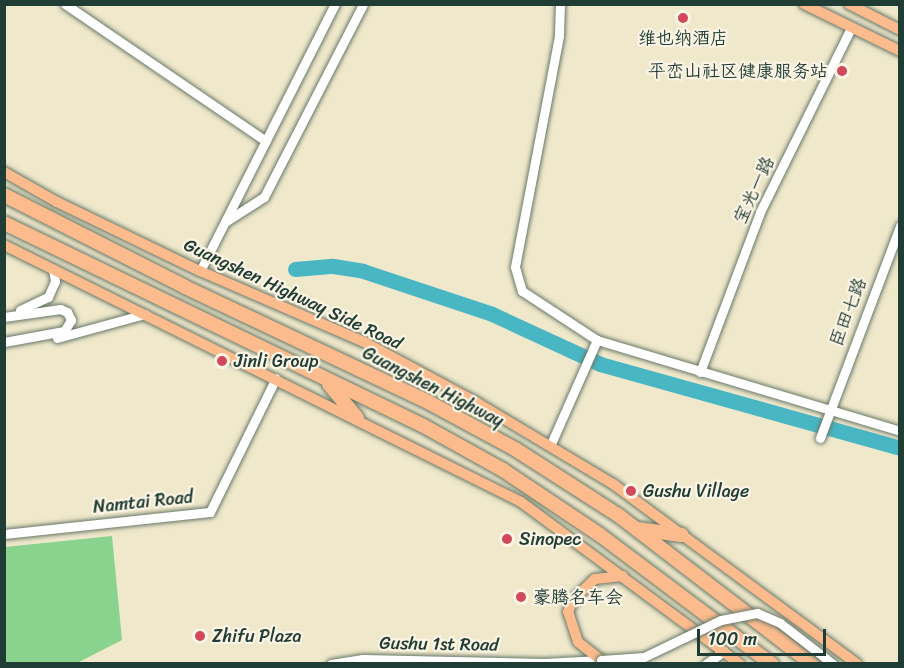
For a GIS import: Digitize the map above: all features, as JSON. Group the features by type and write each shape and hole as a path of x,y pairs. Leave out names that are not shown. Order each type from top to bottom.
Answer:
{"highway":[{"name":"Guangshen Highway","path":"4,195 185,287 430,403 515,449 636,529 812,663"},
{"path":"4,223 422,425 503,470 600,535 772,663"},
{"path":"326,380 357,418"},
{"path":"636,529 682,535"}],"main road":[{"path":"804,4 900,51"},
{"path":"849,4 900,30"},
{"name":"Guangshen Highway Side Road","path":"4,172 57,202 200,271 366,343 550,446 613,484 857,663"},
{"path":"4,245 357,418 521,502 740,663"},
{"path":"601,660 578,642 568,612 573,600 595,579 610,575 625,577"}],"street":[{"path":"65,4 80,9 266,141"},
{"path":"200,271 336,4"},
{"path":"225,222 264,197 363,4"},
{"path":"560,4 559,36 515,267 522,291 532,301 597,340 827,411 900,430"},
{"name":"宝光一路","path":"700,372 760,212 851,28"},
{"name":"臣田七路","path":"820,438 827,411 900,226"},
{"path":"4,315 32,307 48,297 55,281 53,270"},
{"path":"4,315 60,309 69,314 71,320 64,331 4,344"},
{"path":"4,344 78,334 145,314"},
{"path":"550,446 597,340"},
{"name":"Namtai Road","path":"4,534 210,512 276,378"},
{"path":"601,660 644,657 732,616 757,614 780,623 833,663"},
{"path":"706,663 724,651"},
{"name":"Gushu 1st Road","path":"331,663 363,659 545,663 601,660"}],"green space":[{"path":"112,536 122,640 77,663 5,663 5,547"}],"waterway":[{"path":"295,269 333,266 363,271 492,314 600,364 900,448"}],"place":[{"name":"维也纳酒店","path":"683,18"},
{"name":"平峦山社区健康服务站","path":"842,71"},
{"name":"Jinli Group","path":"222,361"},
{"name":"Gushu Village","path":"631,491"},
{"name":"Sinopec","path":"507,539"},
{"name":"豪腾名车会","path":"521,597"},
{"name":"Zhifu Plaza","path":"200,636"}]}
